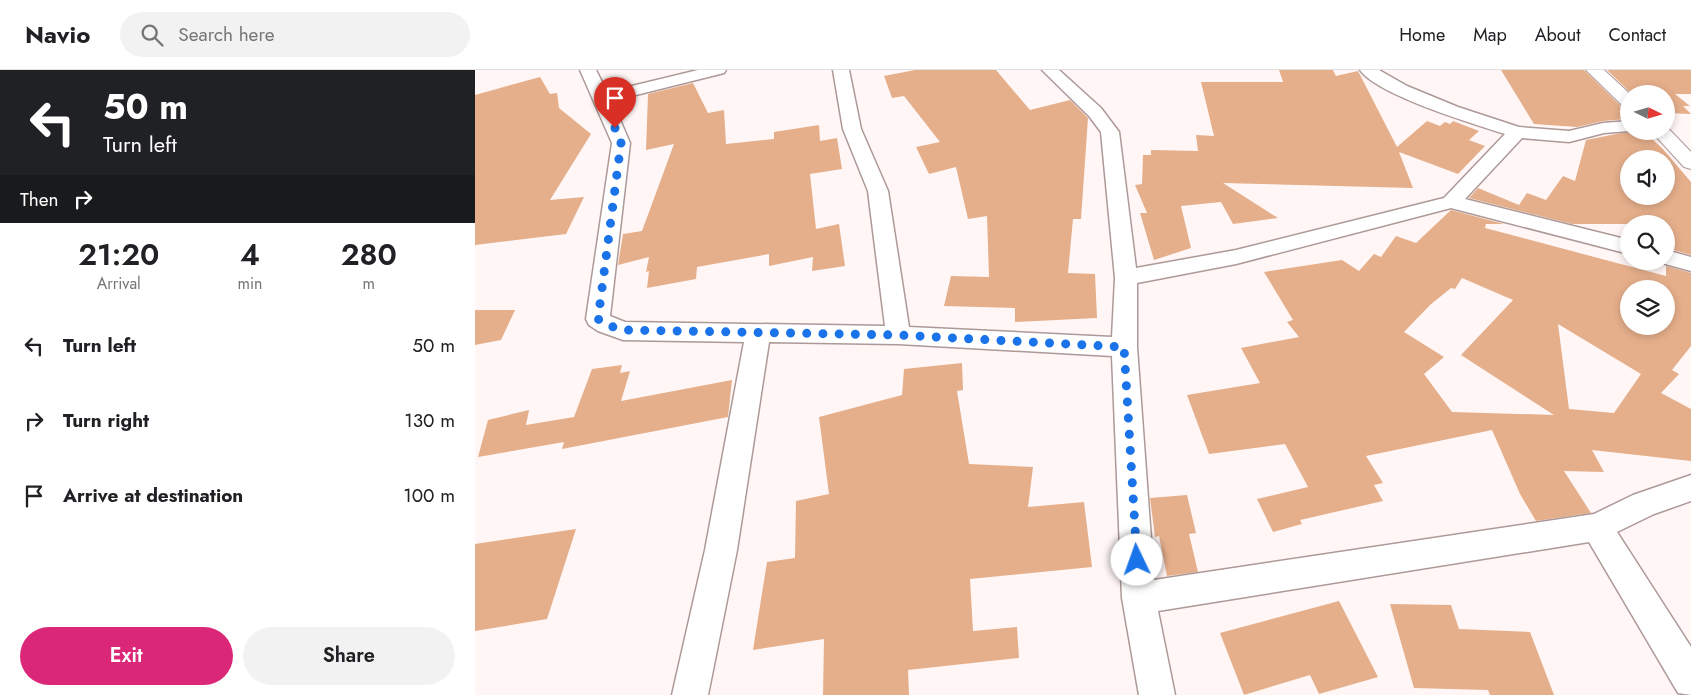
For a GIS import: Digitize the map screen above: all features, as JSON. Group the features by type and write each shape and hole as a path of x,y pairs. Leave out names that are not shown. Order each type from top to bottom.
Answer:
{"street":[{"path":"588,70 621,143 598,319 607,325 623,330 758,334 898,335 1124,347"},
{"path":"602,98 718,70"},
{"path":"841,70 853,130 878,191 898,335"},
{"path":"1050,70 1095,112 1110,132 1126,278 1124,347 1139,598 1157,695"},
{"path":"1368,70 1409,93 1452,111 1517,132 1569,137 1603,128 1620,127"},
{"path":"1594,70 1620,94"},
{"path":"1451,202 1517,132"},
{"path":"1669,140 1691,163"},
{"path":"1126,278 1236,258 1451,202 1620,246"},
{"path":"1675,260 1691,264"},
{"path":"690,695 721,550 758,334"},
{"path":"1139,598 1597,526 1644,504 1691,488"},
{"path":"1597,526 1691,680"}],"building":[{"path":"915,70 996,70 1030,110 1070,100 1088,118 1081,219 1073,219 1068,273 1095,274 1097,318 1015,322 1015,308 944,306 951,276 989,277 987,216 968,219 956,167 929,174 916,147 940,142 904,96 892,98 884,76"},
{"path":"1279,70 1333,70 1336,76 1358,71 1397,147 1427,121 1440,126 1445,122 1450,124 1453,121 1479,131 1469,140 1485,146 1458,174 1399,152 1413,188 1223,183 1278,218 1233,224 1221,202 1181,206 1191,248 1154,260 1140,213 1147,213 1135,185 1142,184 1143,155 1151,155 1151,150 1198,151 1196,135 1214,136 1201,82 1283,82"},
{"path":"1501,70 1584,70 1620,105 1620,120 1603,121 1577,127 1534,124"},
{"path":"1607,70 1691,70 1691,94 1675,94 1675,85 1623,85"},
{"path":"540,77 550,94 557,93 559,108 591,134 550,200 584,197 566,234 475,245 475,95"},
{"path":"693,83 708,113 724,110 726,144 774,139 774,132 819,125 820,141 837,138 842,169 810,174 816,229 839,224 845,266 812,271 813,257 769,266 769,254 697,267 696,279 647,288 649,271 646,272 649,257 618,265 623,234 642,231 674,144 646,150 648,94"},
{"path":"1675,94 1690,106 1683,106 1691,114 1675,113"},
{"path":"1620,133 1620,140 1653,140 1664,150 1620,150 1620,205 1675,205 1675,163 1691,182 1691,255 1675,251 1675,215 1620,215 1620,224 1572,224 1469,198 1478,188 1519,205 1527,193 1546,200 1563,176 1575,181 1586,140"},
{"path":"1451,210 1504,224 1486,224 1485,228 1620,264 1620,270 1643,270 1666,276 1666,270 1675,269 1691,273 1691,346 1672,370 1679,374 1661,393 1691,409 1691,461 1592,450 1604,472 1564,471 1591,513 1536,521 1520,494 1492,430 1366,456 1383,483 1374,485 1383,501 1300,520 1302,524 1273,532 1257,499 1308,487 1285,444 1209,454 1187,395 1260,383 1241,348 1299,337 1287,322 1293,320 1264,272 1342,260 1359,271 1374,254 1381,257 1396,236 1416,243","holes":["1462,278 1513,300 1461,355 1554,415 1452,412 1424,374 1444,357 1404,332 1430,305 1451,288 1455,289","1558,324 1641,374 1614,413 1569,409"]},
{"path":"475,310 515,310 501,340 475,345"},
{"path":"962,363 963,390 957,391 969,464 1033,467 1028,507 1084,502 1092,567 970,579 973,631 1017,627 1019,658 908,670 909,695 823,695 824,639 753,650 767,562 795,558 796,501 829,494 819,417 902,395 904,369"},
{"path":"622,365 620,373 630,371 621,401 732,380 728,417 562,449 564,442 478,457 488,420 529,410 526,425 574,417 592,369"},
{"path":"1187,495 1196,533 1189,534 1198,572 1167,576 1159,536 1155,537 1150,498"},
{"path":"576,529 547,619 475,631 475,544"},
{"path":"1339,601 1378,677 1319,694 1310,675 1244,695 1220,633"},
{"path":"1390,604 1451,605 1459,629 1530,632 1554,695 1490,695 1488,690 1414,688"}],"route":[{"path":"615,128 621,143 598,319 607,325 623,330 758,334 898,335 1124,347 1137,560"}]}
